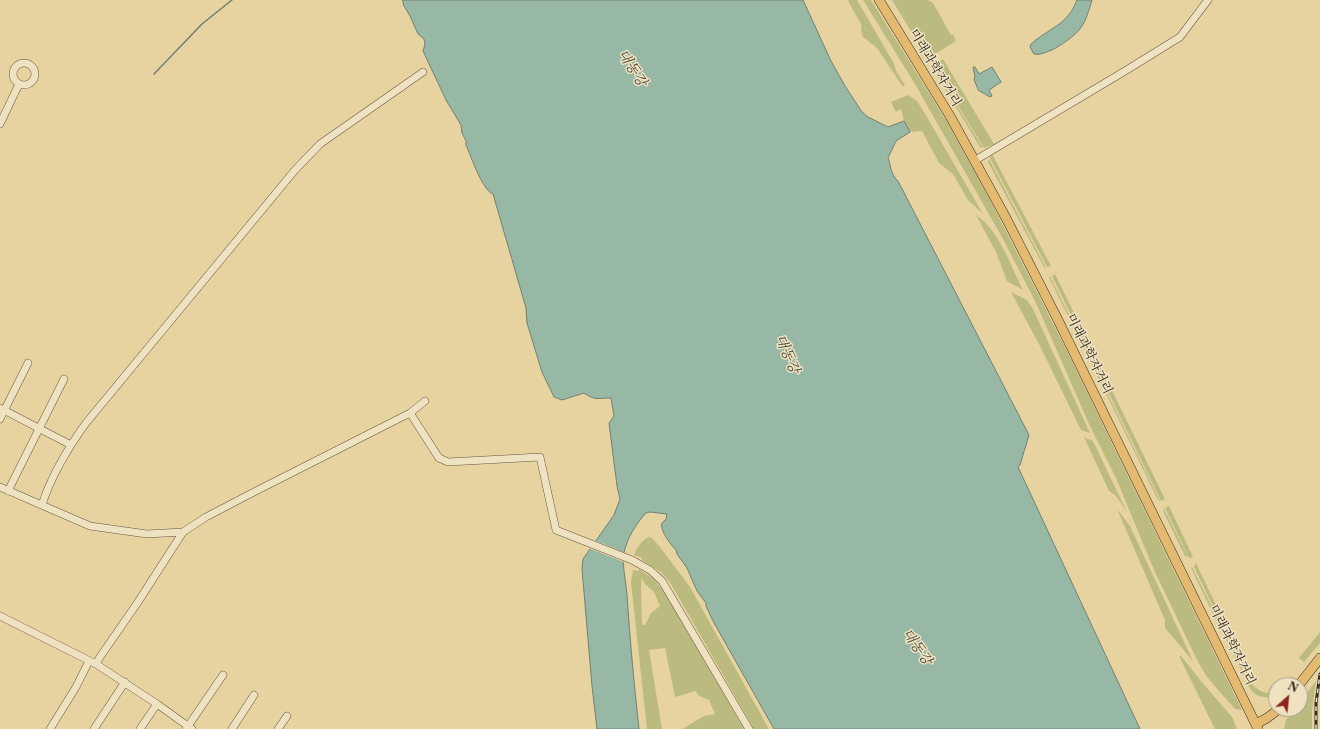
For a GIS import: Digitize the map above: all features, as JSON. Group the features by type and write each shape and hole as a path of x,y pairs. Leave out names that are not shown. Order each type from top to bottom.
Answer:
{"main road":[{"name":"미래과학자거리","path":"878,0 950,116 1006,218 1058,320 1257,727"},
{"path":"1305,677 1320,658"},
{"path":"1257,727 1268,717"}],"street":[{"path":"974,161 1180,37 1208,0"},
{"path":"42,505 46,490 71,445 86,423 294,170 320,144 423,72"},
{"path":"0,124 19,84"},
{"path":"0,419 2,409 28,363"},
{"path":"8,491 64,379"},
{"path":"96,664 183,532 206,517 246,496 410,413 425,401"},
{"path":"2,409 71,445"},
{"path":"410,413 439,458 448,462 540,457 556,530 632,560 650,570 662,581 749,729"},
{"path":"0,487 90,526 147,534 183,532"},
{"path":"0,616 96,664 157,704 189,728 223,675"},
{"path":"50,729 76,686 89,660"},
{"path":"94,729 125,682"},
{"path":"232,729 254,695"},
{"path":"140,729 157,704"},
{"path":"278,729 287,716"}],"green space":[{"path":"857,0 893,62 897,73 905,85 903,87 877,48 862,36 861,24 848,1"},
{"path":"863,0 871,0 946,120 990,200 1064,345 1242,710 1235,709 1207,677 1198,662 1154,570 1116,478 1089,424 1036,303 1003,239 915,84"},
{"path":"892,0 928,0 933,3 956,41 932,56 926,56"},
{"path":"943,59 994,144 984,148 935,68 938,62"},
{"path":"933,67 983,148 980,147"},
{"path":"908,95 917,101 983,214 968,200 953,174 939,163 922,131 910,132 904,121 901,109 896,112 891,102"},
{"path":"992,154 1051,266 1047,267 990,158"},
{"path":"989,159 1046,268 1044,267 988,162"},
{"path":"976,215 992,230 998,239 1023,290 1007,281 996,252"},
{"path":"1055,274 1165,499 1161,501 1052,276"},
{"path":"1050,276 1160,501 1158,500 1049,277"},
{"path":"1011,292 1027,300 1033,309 1090,433 1081,430 1040,346"},
{"path":"1084,437 1093,441 1127,512 1116,496 1109,491"},
{"path":"1169,506 1193,557 1189,558 1165,508"},
{"path":"1117,509 1130,526 1193,661 1165,628 1165,620"},
{"path":"1164,509 1188,557 1185,556 1163,511"},
{"path":"649,537 652,538 660,547 690,587 769,729 754,729 671,584 661,572 642,560 642,558 634,555 640,544"},
{"path":"1196,563 1225,624 1222,625 1194,567"},
{"path":"1192,567 1221,625 1219,626 1191,568"},
{"path":"639,569 654,579 666,594 744,729 682,729 704,716 715,714 709,700 699,696 696,691 675,697 665,648 649,650 662,729 647,729 631,582 633,570 638,571","holes":["642,578 645,584 654,592 660,606 651,613 645,625 642,625"]},
{"path":"1229,632 1252,680 1250,681 1227,633"},
{"path":"1320,632 1320,643 1304,662 1299,658"},
{"path":"1225,634 1249,683 1248,684 1224,635"},
{"path":"1180,655 1232,717 1237,729 1215,729 1180,658"},
{"path":"1316,681 1312,711 1312,729 1284,729 1286,720 1288,717 1308,717 1308,692"},
{"path":"1252,684 1257,689 1268,693 1268,697 1256,695 1248,685"}],"water":[{"name":"대동강","path":"403,0 803,0 831,61 862,112 868,117 888,127 904,121 910,132 896,141 888,158 893,173 1029,435 1020,465 1018,467 1140,729 774,729 713,621 706,603 697,591 687,568 662,530 662,523 666,519 667,514 650,512 646,513 632,532 625,547 624,553 624,569 639,729 597,729 582,569 583,559 614,515 620,499 609,423 614,416 611,398 594,398 584,393 562,400 554,397 542,372 527,323 526,308 493,194 485,186 477,172 466,145 461,125 446,100 423,51 425,44 424,39 418,34 404,6"},
{"path":"1077,0 1092,0 1086,19 1077,33 1066,42 1052,50 1045,53 1034,54 1030,47 1031,44 1063,21 1069,15"},
{"path":"975,67 979,74 992,67 1001,82 989,90 992,96 990,97 978,90 974,80 975,76 973,68"}],"pier":[{"path":"594,540 626,553 626,563 588,548"}],"waterway":[{"path":"154,74 202,24 232,0"}],"railway":[{"path":"1316,729 1316,703 1320,674"}]}
